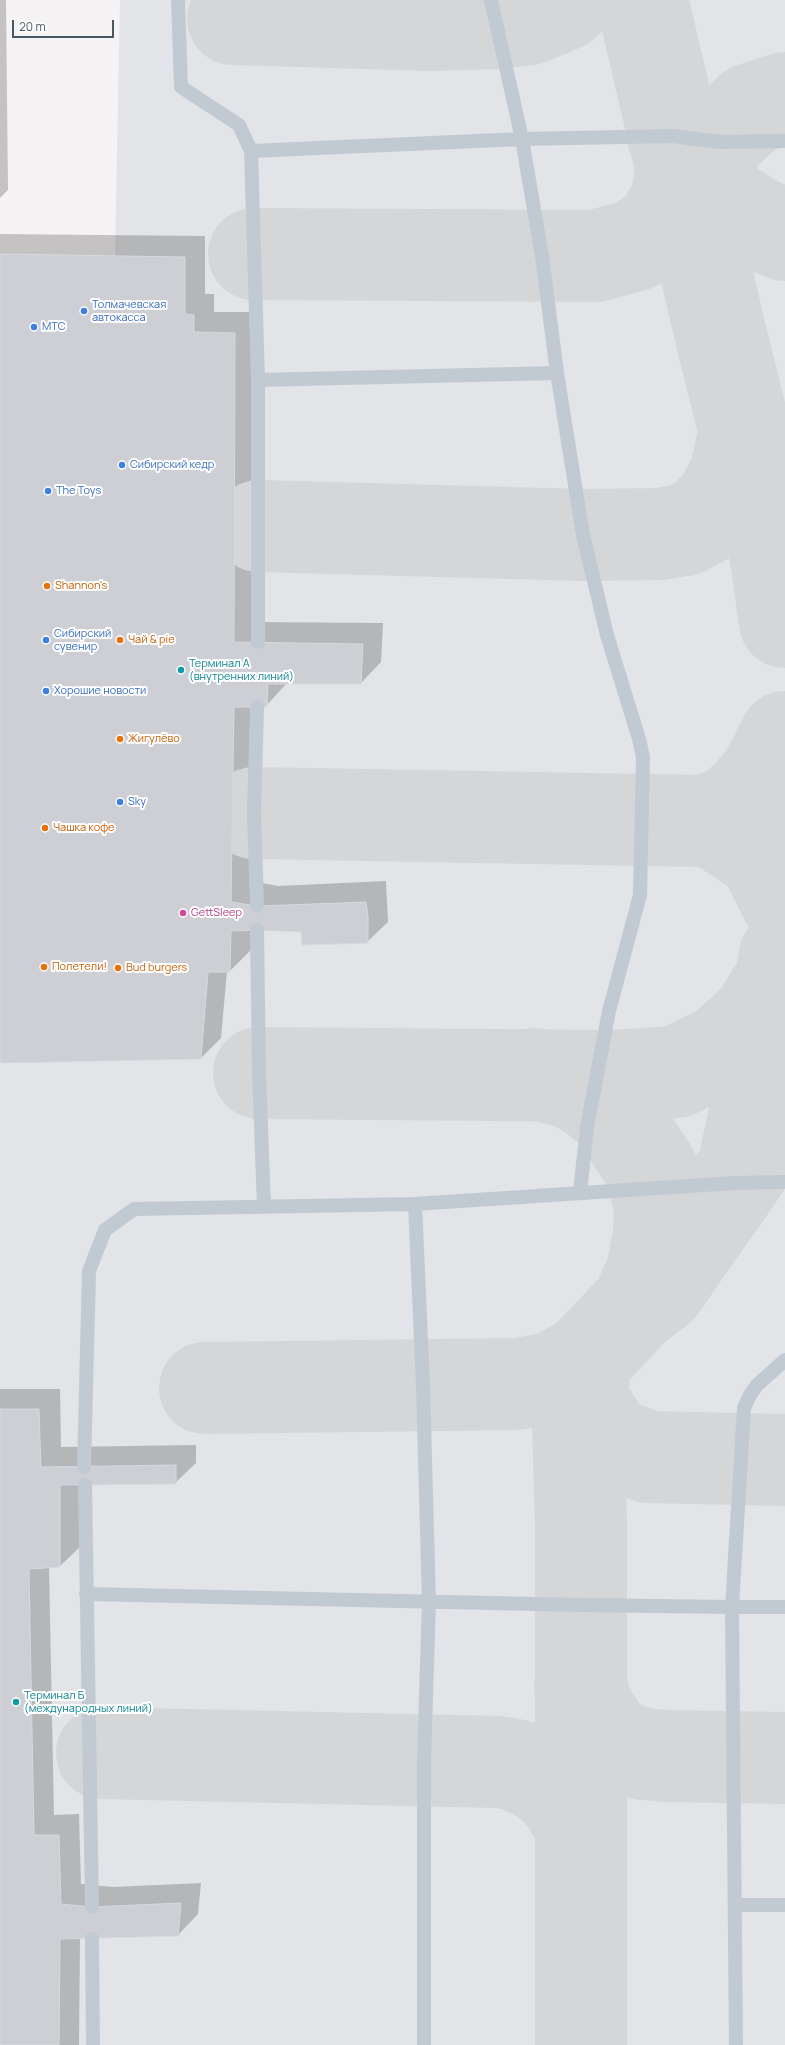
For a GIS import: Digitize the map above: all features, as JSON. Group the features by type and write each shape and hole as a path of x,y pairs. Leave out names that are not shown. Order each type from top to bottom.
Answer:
{"lane":[{"path":"178,0 180,87 239,125 251,151 258,380 258,642"},
{"path":"491,0 522,139 542,256 557,373 583,535 607,635 639,739 642,757 640,895 608,1011 587,1127 580,1192"},
{"path":"251,151 522,139 673,136 718,142 785,141"},
{"path":"258,380 557,373"},
{"path":"257,707 254,813 257,906"},
{"path":"257,930 259,1073 264,1207"},
{"path":"84,1467 90,1271 105,1230 134,1209 415,1204 517,1198 580,1192 734,1183 785,1182"},
{"path":"415,1204 423,1393 429,1602 424,1760 424,2045"},
{"path":"736,2045 732,1607 744,1408 750,1394 757,1385 785,1360"},
{"path":"85,1485 92,1907"},
{"path":"86,1594 429,1602 785,1607"},
{"path":"735,1905 785,1905"},
{"path":"92,1939 94,2045"}],"shaded area":[{"path":"120,0 785,0 785,2045 0,2045 0,254 115,256"}],"building":[{"name":"Терминал А (внутренних линий)","path":"0,254 185,257 185,314 194,315 194,332 235,333 234,642 363,644 361,684 268,684 267,707 234,707 231,902 257,906 366,902 368,917 368,943 302,945 301,932 257,930 231,931 230,972 208,972 201,1059 0,1063"},
{"name":"Терминал Б (международных линий)","path":"0,1409 39,1409 41,1467 176,1465 176,1484 60,1485 60,1567 29,1569 34,1835 59,1835 61,1904 92,1907 181,1903 178,1936 60,1939 59,2045 0,2045"}],"taxiway":[{"path":"233,19 431,25 496,23 530,19 563,5 568,0"},
{"path":"642,0 722,340 775,552 785,622"},
{"path":"695,229 700,176 723,135 751,109 785,98"},
{"path":"673,136 700,176 729,205 756,222 785,235"},
{"path":"254,254 595,256 636,245 661,227 676,201 681,171"},
{"path":"259,526 583,535 659,534 684,530 702,521 721,502 736,472 745,429"},
{"path":"254,813 703,821 728,813 747,797 765,776 785,737"},
{"path":"703,821 720,826 763,854 785,898"},
{"path":"581,2045 581,1523 578,1426 586,1359 637,1305 659,1289 743,1169 768,1051 785,956"},
{"path":"259,1073 612,1076 676,1072 722,1050 757,1018 779,982"},
{"path":"535,1074 572,1083 593,1095 614,1113 652,1170 660,1209 659,1234 652,1272 637,1305"},
{"path":"205,1388 517,1384 553,1378 586,1359"},
{"path":"581,1399 604,1434 615,1444 648,1457 785,1460"},
{"path":"580,1687 590,1712 605,1735 623,1748 644,1754 666,1756 785,1758"},
{"path":"102,1753 498,1762 516,1765 536,1774 553,1786 565,1799 580,1825"}],"place":[{"name":"Толмачевская автокасса","path":"84,311"},
{"name":"МТС","path":"34,327"},
{"name":"Сибирский кедр","path":"122,465"},
{"name":"The Toys","path":"48,491"},
{"name":"Shannon's","path":"47,586"},
{"name":"Сибирский сувенир","path":"46,640"},
{"name":"Чай & pie","path":"120,640"},
{"name":"Терминал А (внутренних линий)","path":"181,670"},
{"name":"Хорошие новости","path":"46,691"},
{"name":"Жигулёво","path":"120,739"},
{"name":"Sky","path":"120,802"},
{"name":"Чашка кофе","path":"45,828"},
{"name":"GettSleep","path":"183,913"},
{"name":"Полетели!","path":"44,967"},
{"name":"Bud burgers","path":"118,968"},
{"name":"Терминал Б (международных линий)","path":"16,1702"}]}
